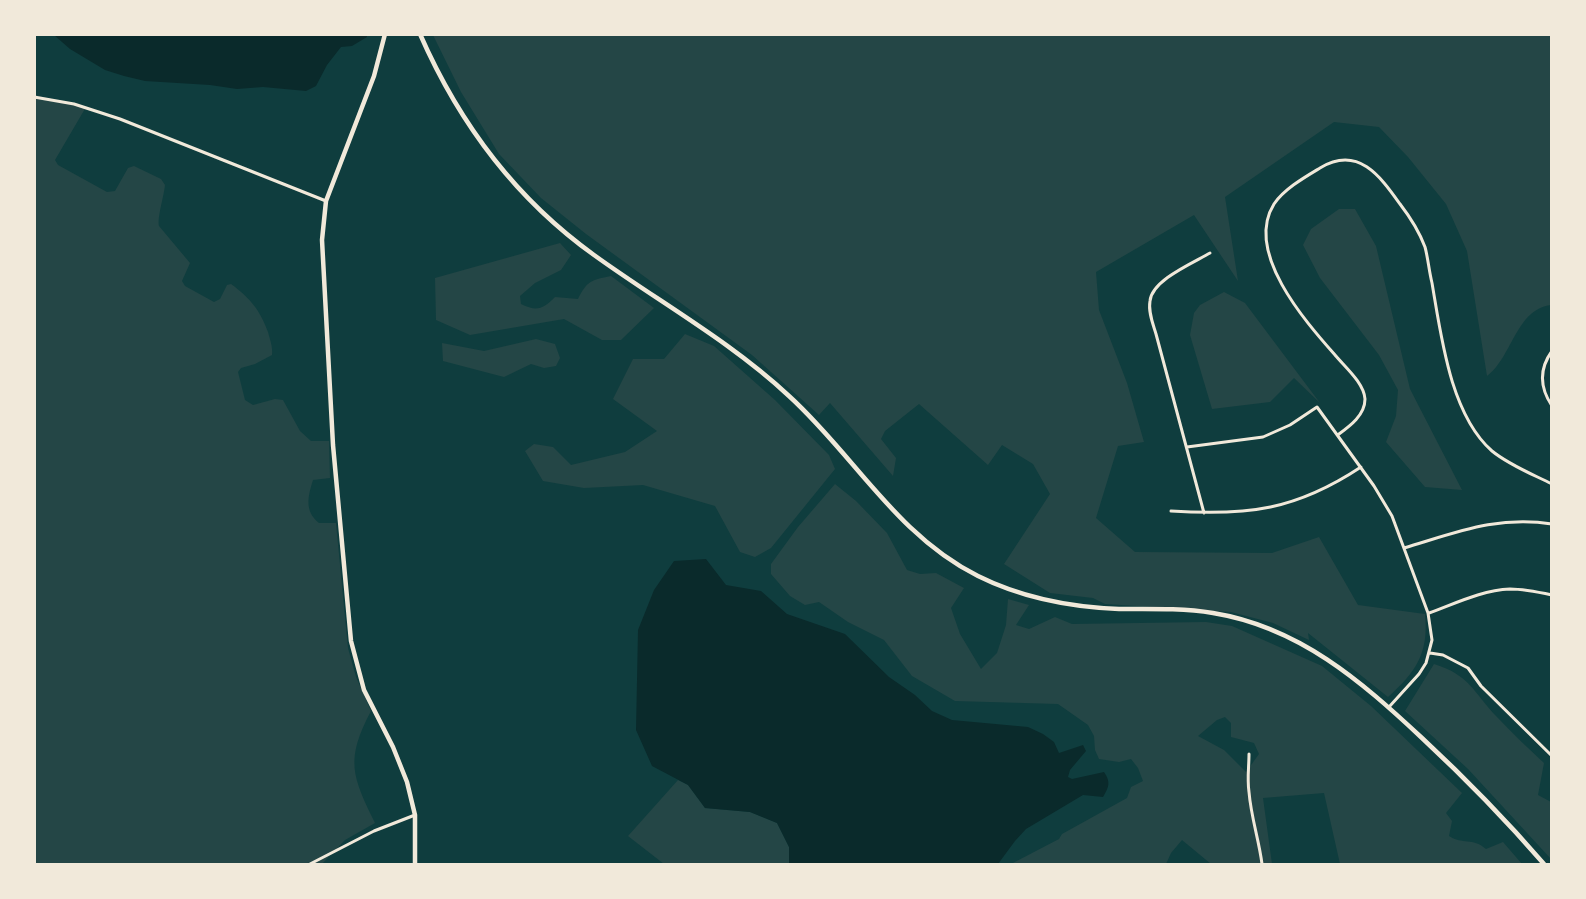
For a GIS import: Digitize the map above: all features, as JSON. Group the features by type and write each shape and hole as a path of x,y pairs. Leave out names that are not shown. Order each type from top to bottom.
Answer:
{"main road":[{"path":"385,34 374,76 326,201 322,240 333,445 351,641 364,690 402,765 415,815 415,864"},
{"path":"420,34 435,68 465,119 488,152 520,190 592,254 719,339 765,374 813,419 897,517 937,552 987,581 1019,594 1043,600 1100,608 1190,610 1212,613 1252,622 1288,636 1318,652 1389,707 1492,808 1544,864"}],"street":[{"path":"34,97 74,104 120,119 326,201"},
{"path":"1339,434 1359,416 1365,400 1364,392 1304,318 1286,291 1268,252 1266,227 1272,207 1287,191 1324,166 1333,162 1349,161 1367,166 1376,172 1418,230 1425,249 1446,362 1453,385 1474,430 1483,442 1500,456 1551,484"},
{"path":"1204,513 1155,334 1150,300 1154,289 1164,280 1210,253"},
{"path":"1551,351 1543,366 1542,377 1545,396 1551,406"},
{"path":"1187,447 1263,437 1290,425 1317,406 1339,434 1392,516 1432,628 1430,653 1419,674 1389,707"},
{"path":"1172,511 1204,513 1257,509 1298,501 1339,481 1361,467"},
{"path":"1404,548 1491,523 1522,520 1551,524"},
{"path":"1428,613 1502,590 1522,589 1551,595"},
{"path":"1430,653 1443,655 1468,668 1481,686 1551,756"},
{"path":"1249,754 1247,770 1249,795 1262,864"},
{"path":"310,864 374,831 415,815"}],"shaded area":[{"path":"54,35 367,35 367,37 352,46 341,47 327,65 316,86 306,91 263,87 237,89 145,81 105,70 70,49"},
{"path":"433,35 1551,35 1551,305 1539,308 1530,315 1522,324 1503,358 1487,376 1467,251 1446,204 1408,157 1379,127 1334,122 1225,197 1238,281 1194,215 1096,272 1099,310 1127,383 1144,442 1118,446 1096,518 1135,552 1272,553 1319,537 1358,605 1425,614 1425,640 1413,670 1388,697 1308,633 1309,640 1273,623 1231,612 1105,604 1093,598 1050,593 1004,564 1050,494 1033,464 1002,445 988,465 919,404 885,431 881,439 896,458 893,476 830,403 819,415 752,355 586,234 541,198 499,154 461,92"},
{"path":"35,95 86,107 55,160 58,165 107,192 115,191 128,168 134,166 161,179 165,185 159,226 190,263 182,281 185,286 214,302 220,299 227,285 231,284 254,305 268,332 272,355 241,368 238,372 245,400 253,405 275,399 283,400 300,431 311,441 329,441 330,478 313,480 308,503 311,513 319,523 336,523 348,648 356,677 371,711 357,743 355,768 361,793 375,823 345,840 322,864 35,864"},
{"path":"1339,209 1355,209 1376,246 1410,389 1462,490 1425,487 1386,442 1396,416 1398,390 1379,355 1320,278 1303,245 1311,229"},
{"path":"560,243 571,255 561,270 535,283 520,296 521,304 531,308 540,308 555,297 578,299 590,282 611,276 654,308 621,340 602,340 564,319 470,335 436,320 435,278"},
{"path":"1224,292 1245,303 1320,403 1294,378 1270,402 1212,409 1190,335 1194,313 1200,305"},
{"path":"685,334 714,346 775,400 829,455 835,469 771,548 755,557 740,552 715,506 643,485 584,488 543,481 525,451 534,444 553,447 571,465 625,452 657,431 613,399 633,359 664,359"},
{"path":"536,339 555,344 560,358 556,366 544,368 531,364 504,377 443,361 442,343 484,351"},
{"path":"835,484 856,501 887,533 907,570 920,574 936,573 964,588 951,608 960,634 981,669 997,653 1006,625 1008,599 1029,605 1016,625 1029,629 1055,617 1072,624 1206,622 1232,626 1322,666 1371,706 1462,793 1446,813 1452,821 1449,836 1476,843 1486,849 1503,842 1522,864 1340,864 1324,793 1263,798 1272,864 1211,864 1182,840 1171,853 1166,864 1011,864 1059,839 1062,834 1127,798 1131,787 1143,781 1138,768 1131,759 1119,762 1099,759 1095,750 1094,736 1088,725 1058,704 955,701 912,676 884,640 848,622 819,602 805,605 790,596 771,574 771,564 798,527","holes":["1225,717 1231,723 1231,737 1254,743 1259,754 1246,772 1224,750 1198,736 1217,720"]},
{"path":"706,559 726,585 761,591 787,614 845,634 889,677 915,695 932,711 952,720 1028,727 1054,742 1059,753 1083,745 1086,751 1070,770 1068,777 1072,779 1104,772 1108,784 1103,797 1083,795 1026,829 998,864 789,864 789,847 777,823 750,812 705,808 688,785 652,766 636,730 638,630 654,590 674,561"},
{"path":"1434,664 1456,673 1470,685 1503,723 1544,763 1538,795 1551,802 1551,859 1468,769 1405,711"},
{"path":"678,780 688,785 705,808 750,812 777,823 789,847 789,864 664,864 628,836"}]}
